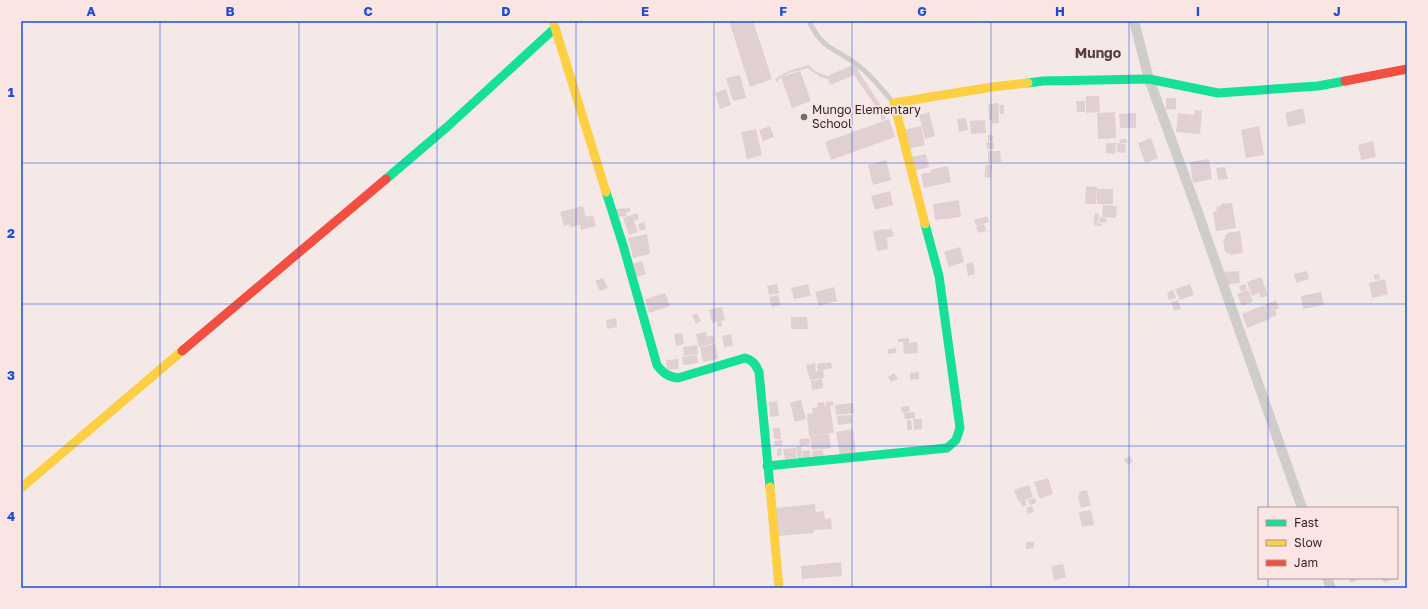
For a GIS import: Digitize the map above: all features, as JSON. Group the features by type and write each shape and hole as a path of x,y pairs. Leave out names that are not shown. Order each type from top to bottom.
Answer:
{"street":[{"path":"1134,21 1149,79 1196,207 1302,507"},
{"path":"21,488 114,407 447,127 554,25 623,245 657,364 663,373 670,377 678,378 689,376 745,358 751,359 759,372 779,588"},
{"path":"767,466 947,448 954,443 958,437 960,428 939,276 894,103 1043,81 1149,79 1218,93 1318,86 1407,69"}],"lane":[{"path":"809,21 815,33 823,42 833,51 858,65 871,76 894,103"}],"building":[{"path":"729,21 753,21 772,79 750,87"},
{"path":"856,64 859,72 881,106 886,119 882,120 877,108 854,75 830,85 828,79 820,77 808,68 789,73 780,78 777,82 775,79 788,71 809,65 815,71 827,76"},
{"path":"800,71 811,101 792,108 781,77"},
{"path":"740,75 746,98 733,101 726,78"},
{"path":"726,89 731,105 720,109 715,93"},
{"path":"1086,96 1099,96 1100,112 1086,113"},
{"path":"1166,98 1176,98 1176,109 1166,110"},
{"path":"1076,101 1085,101 1085,112 1077,112"},
{"path":"998,103 999,123 992,124 992,120 989,120 988,104"},
{"path":"999,105 1004,105 1004,114 1000,114"},
{"path":"1303,108 1306,123 1288,127 1285,113"},
{"path":"1195,110 1202,111 1200,134 1176,132 1178,113 1194,115"},
{"path":"929,112 935,136 925,139 919,115"},
{"path":"1115,112 1116,138 1098,139 1097,113"},
{"path":"1136,113 1136,128 1120,128 1119,114"},
{"path":"966,118 968,130 959,132 957,119"},
{"path":"889,119 895,137 831,160 825,142"},
{"path":"985,120 986,133 971,134 970,121"},
{"path":"770,126 774,137 763,141 759,130"},
{"path":"921,126 925,145 908,149 903,130"},
{"path":"1259,126 1264,155 1246,158 1241,130"},
{"path":"756,129 762,155 747,159 741,132"},
{"path":"988,135 993,135 993,141 988,141"},
{"path":"1151,138 1158,158 1145,163 1138,143"},
{"path":"1120,139 1127,139 1127,143 1120,143"},
{"path":"1373,141 1376,157 1361,160 1358,145"},
{"path":"986,142 994,142 994,149 987,149"},
{"path":"1106,143 1116,143 1115,154 1106,153"},
{"path":"1117,143 1126,144 1125,153 1117,152"},
{"path":"988,151 1000,151 1001,162 988,162"},
{"path":"926,154 929,167 913,171 910,157"},
{"path":"1209,159 1212,179 1193,183 1190,162"},
{"path":"886,160 891,180 873,185 868,165"},
{"path":"986,165 992,165 991,178 984,177"},
{"path":"948,166 951,182 924,188 921,174 931,172 930,170"},
{"path":"1225,167 1228,179 1218,180 1216,168"},
{"path":"1086,186 1097,187 1096,204 1085,204"},
{"path":"1097,189 1113,189 1113,204 1097,204"},
{"path":"890,191 893,205 875,210 871,196"},
{"path":"959,200 961,217 935,220 933,204"},
{"path":"1232,203 1236,228 1216,231 1213,212 1217,211 1216,207 1221,206 1221,204"},
{"path":"1103,205 1117,206 1116,218 1102,217"},
{"path":"583,206 586,217 593,215 596,226 581,230 580,225 570,227 569,224 564,226 560,212"},
{"path":"630,208 630,212 626,212 627,216 616,217 616,209"},
{"path":"637,213 639,219 634,221 638,232 629,235 623,218"},
{"path":"1095,213 1099,214 1098,222 1093,221"},
{"path":"987,216 989,222 976,226 974,220"},
{"path":"1100,217 1107,219 1106,223 1099,222"},
{"path":"644,222 646,229 640,231 638,224"},
{"path":"1094,222 1102,224 1102,226 1094,225"},
{"path":"984,224 986,231 978,233 976,227"},
{"path":"892,229 894,236 887,238 888,249 877,251 873,231"},
{"path":"1240,231 1243,253 1227,254 1227,252 1225,252 1223,239 1225,239 1225,235 1227,235 1227,233"},
{"path":"647,234 650,254 633,258 628,238"},
{"path":"960,247 964,262 949,267 944,252"},
{"path":"642,261 646,274 637,277 633,264"},
{"path":"973,262 975,274 968,276 966,264"},
{"path":"1239,271 1240,283 1224,285 1223,272"},
{"path":"1307,271 1309,279 1296,283 1294,274"},
{"path":"1379,274 1380,279 1375,280 1373,275"},
{"path":"1261,277 1268,295 1261,298 1259,293 1252,296 1247,282"},
{"path":"603,278 608,288 600,291 595,281"},
{"path":"1385,279 1388,294 1372,298 1369,283"},
{"path":"777,284 779,293 769,295 767,286"},
{"path":"808,284 811,296 794,299 791,288"},
{"path":"1190,284 1194,295 1180,300 1175,289"},
{"path":"1245,284 1247,289 1241,292 1239,286"},
{"path":"834,287 837,301 819,306 815,292"},
{"path":"1173,290 1176,298 1169,300 1167,293"},
{"path":"1248,290 1253,301 1242,306 1237,294"},
{"path":"1321,292 1324,305 1303,309 1301,296"},
{"path":"665,293 670,306 649,313 645,299"},
{"path":"778,295 781,305 772,307 769,297"},
{"path":"1178,300 1181,309 1174,311 1171,302"},
{"path":"1276,300 1279,308 1275,310 1277,315 1270,318 1265,305"},
{"path":"1264,305 1270,319 1247,328 1242,314"},
{"path":"722,307 725,320 712,323 709,310"},
{"path":"697,313 701,321 696,324 692,315"},
{"path":"791,317 807,317 808,329 791,329"},
{"path":"616,318 617,327 607,329 606,320"},
{"path":"721,321 722,326 718,327 717,322"},
{"path":"706,332 707,337 713,335 715,343 699,347 696,334"},
{"path":"682,333 684,344 676,346 674,334"},
{"path":"731,334 733,346 724,347 722,336"},
{"path":"909,338 909,343 917,342 918,353 904,354 903,342 898,342 898,339"},
{"path":"715,344 718,359 703,362 700,347"},
{"path":"697,345 698,354 684,356 683,347"},
{"path":"896,348 896,353 888,354 888,349"},
{"path":"697,355 698,363 683,365 682,357"},
{"path":"678,359 679,369 667,370 666,360"},
{"path":"831,362 832,368 818,371 817,364"},
{"path":"815,363 816,371 814,372 823,370 824,378 810,380 806,365"},
{"path":"919,372 919,379 910,380 910,373"},
{"path":"894,373 898,379 891,382 888,377"},
{"path":"822,379 823,388 812,390 811,381"},
{"path":"801,400 806,419 795,422 790,403"},
{"path":"777,401 779,416 770,417 769,402"},
{"path":"833,401 834,405 830,406 834,433 809,436 807,414 813,413 812,408 818,407 817,403 824,402 825,407 826,402"},
{"path":"853,403 854,413 836,415 835,405"},
{"path":"909,406 910,411 902,413 901,407"},
{"path":"915,412 915,418 905,419 904,413"},
{"path":"851,415 852,423 838,425 837,416"},
{"path":"913,419 922,419 922,429 914,430"},
{"path":"907,420 911,420 912,430 907,430"},
{"path":"773,428 780,428 781,439 774,439"},
{"path":"853,429 856,455 840,458 836,432"},
{"path":"829,434 831,448 812,450 810,436"},
{"path":"809,438 810,444 800,446 799,439"},
{"path":"782,440 782,445 775,446 774,441"},
{"path":"801,446 802,460 798,461 796,447"},
{"path":"781,448 782,455 777,456 777,449"},
{"path":"796,448 796,458 785,459 783,449"},
{"path":"810,450 811,460 803,461 802,451"},
{"path":"823,450 824,459 813,461 812,451"},
{"path":"1130,456 1133,462 1127,465 1124,459"},
{"path":"1048,478 1053,494 1040,499 1034,482"},
{"path":"1029,485 1033,497 1025,500 1027,505 1023,507 1014,490"},
{"path":"1087,490 1091,505 1081,508 1078,496 1080,495 1079,492"},
{"path":"1035,498 1036,503 1030,505 1028,500"},
{"path":"815,504 816,512 824,511 825,519 831,518 832,529 813,530 814,533 778,536 776,508"},
{"path":"1032,506 1034,512 1028,514 1026,508"},
{"path":"1091,510 1094,525 1082,527 1079,512"},
{"path":"1026,542 1034,542 1034,548 1026,549"},
{"path":"841,562 842,576 802,579 801,566"},
{"path":"1063,564 1066,577 1054,580 1051,566"},
{"path":"1349,579 1358,579 1351,583"},
{"path":"1382,579 1394,579 1384,583"}],"traffic: fast":[{"path":"386,179 447,127 555,28"},
{"path":"1028,83 1043,81 1149,79 1218,93 1318,86 1345,81"},
{"path":"606,192 659,368 669,376 678,378 745,358 752,361 757,367 759,372 770,487"},
{"path":"767,466 947,448 956,440 960,428 939,276 925,224"}],"traffic: slow":[{"path":"553,21 606,192"},
{"path":"925,224 894,103 992,87 1028,83"},
{"path":"21,488 182,351"},
{"path":"770,487 779,588"}],"traffic: jam":[{"path":"1345,81 1407,69"},
{"path":"182,351 386,179"}],"place":[{"name":"Mungo Elementary School","path":"804,117"}],"district":[{"name":"Mungo","path":"1098,53"}]}
